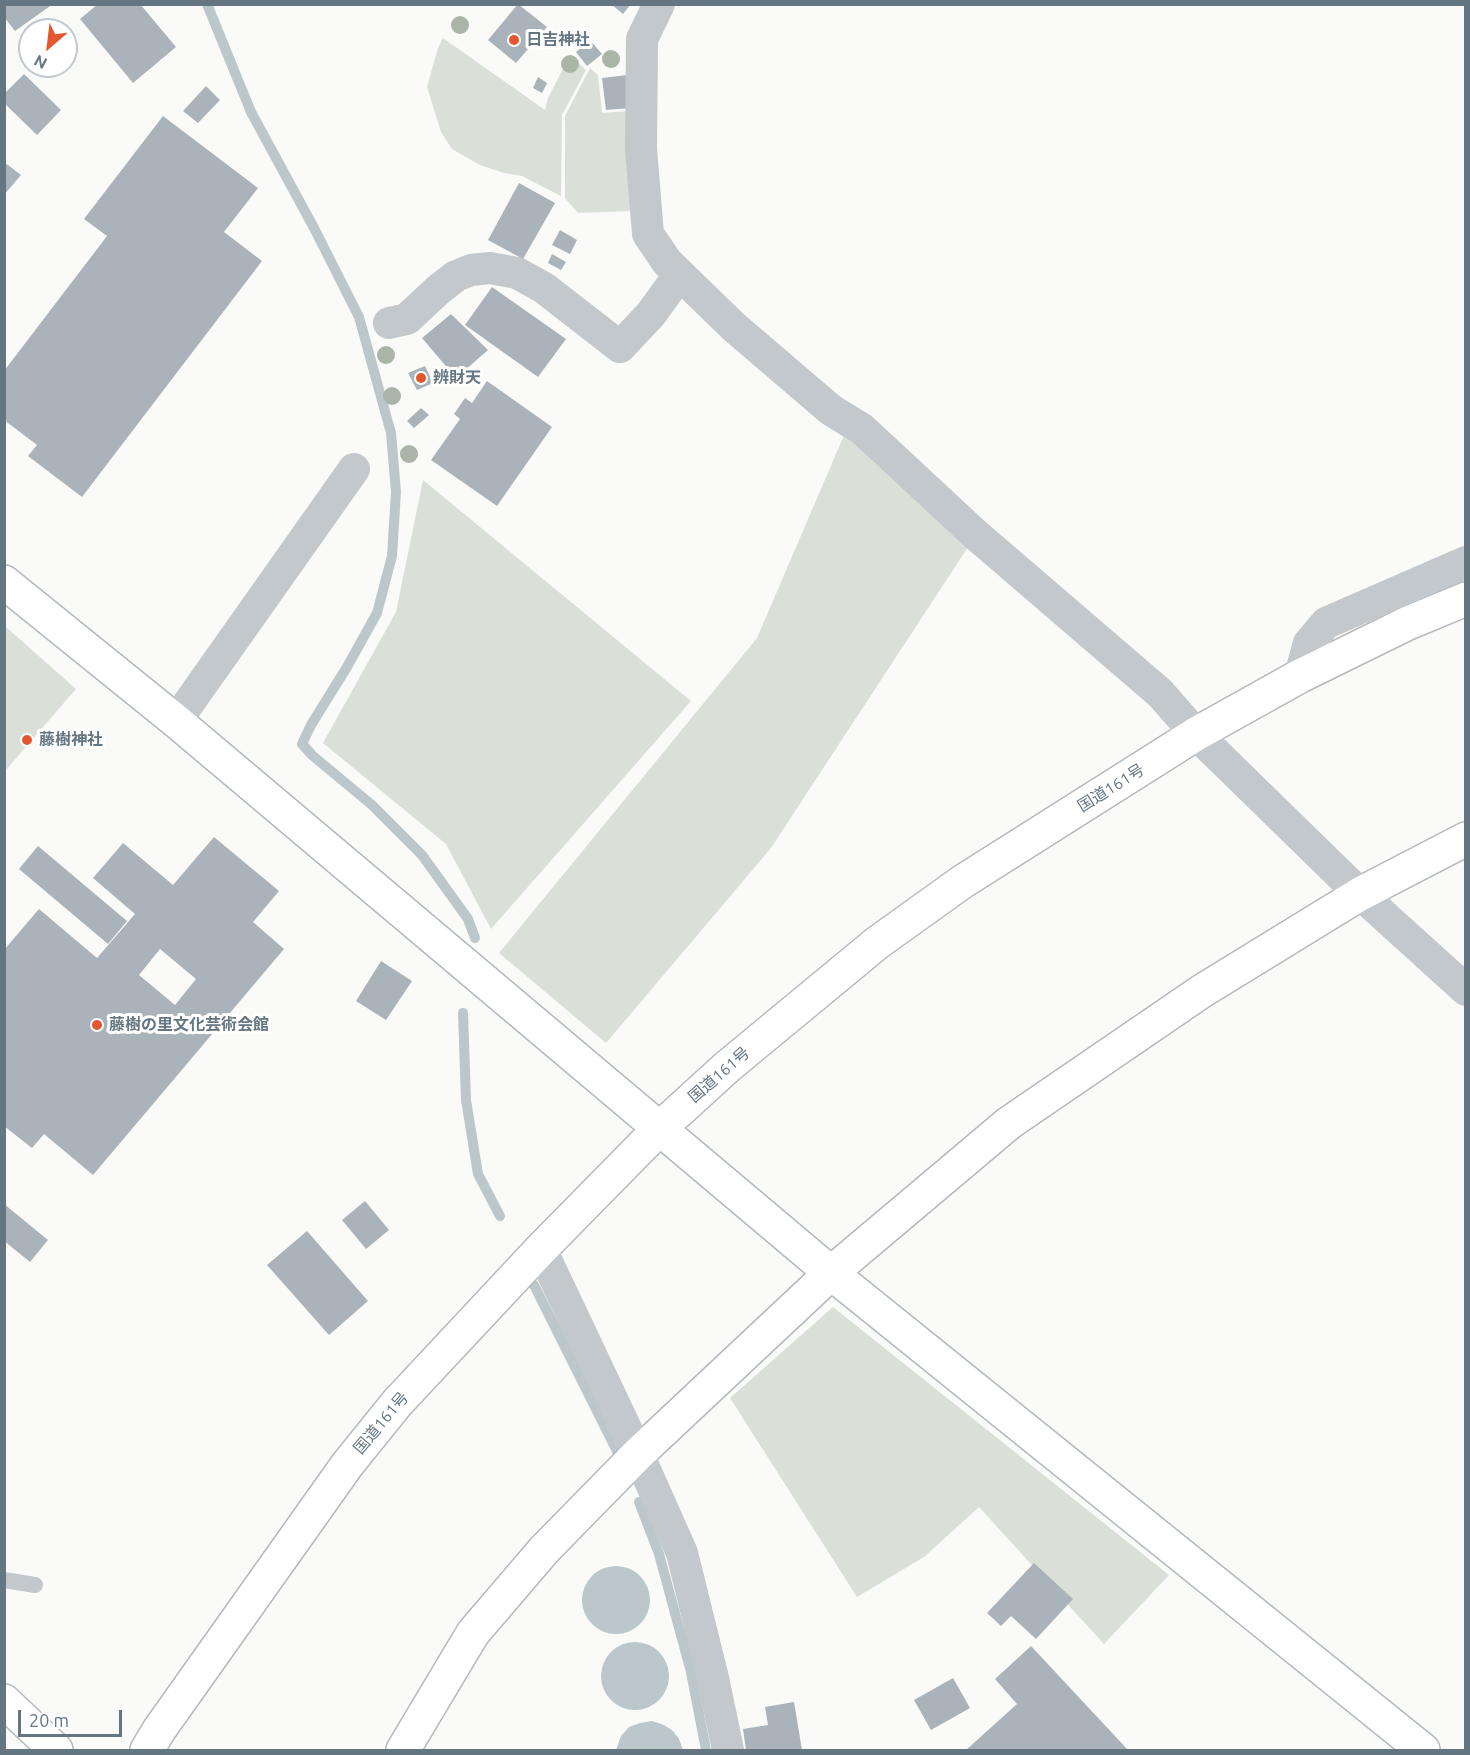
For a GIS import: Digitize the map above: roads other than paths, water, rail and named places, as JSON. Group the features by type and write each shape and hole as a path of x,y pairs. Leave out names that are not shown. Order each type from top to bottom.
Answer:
{"main road":[{"path":"4,582 176,722 831,1273 1419,1749"},
{"name":"国道161号","path":"147,1750 347,1465 397,1403 541,1249 659,1129 727,1067 877,943 962,882 1196,734 1300,676 1407,623 1466,599"},
{"path":"403,1750 473,1633 544,1550 638,1454 831,1273 1009,1123 1202,991 1360,894 1466,838"},
{"path":"4,1701 56,1750"}],"street":[{"path":"659,4 642,39 641,149 648,234 667,262 734,327 831,410 862,429 975,534 1160,693 1196,734 1360,894 1466,990"},
{"path":"389,323 407,319 456,276 471,270 490,268 518,273 544,288 620,346 651,315 672,285 684,279"},
{"path":"176,722 354,469"},
{"path":"1300,676 1309,643 1326,623 1466,562"},
{"path":"541,1249 682,1553 728,1750"}],"lane":[{"path":"4,1580 35,1585"}],"waterway":[{"path":"207,4 251,112 359,317 391,433 396,492 392,556 377,613 302,744 313,756 372,805 422,855 468,919 475,938"},
{"path":"463,1013 466,1100 478,1174 500,1216"},
{"path":"534,1285 618,1453"},
{"path":"639,1502 659,1554 691,1672 706,1750"}],"place":[{"name":"日吉神社","path":"514,40"},
{"name":"辨財天","path":"421,378"},
{"name":"藤樹神社","path":"27,740"},
{"name":"藤樹の里文化芸術会館","path":"97,1025"}]}
